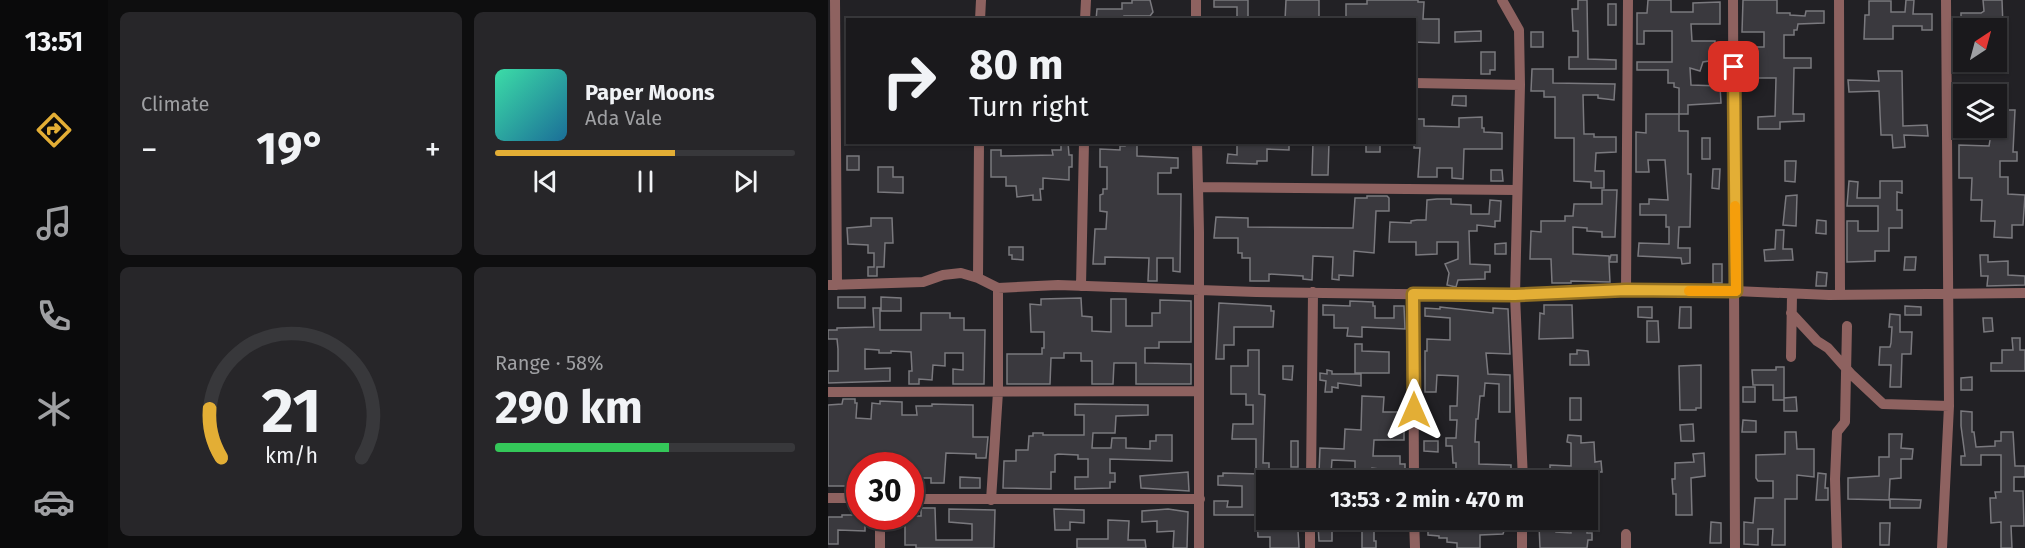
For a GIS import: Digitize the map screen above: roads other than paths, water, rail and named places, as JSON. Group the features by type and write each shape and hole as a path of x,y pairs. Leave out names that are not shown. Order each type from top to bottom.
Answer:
{"street":[{"path":"835,0 833,285 923,282 943,274 961,273 998,288 1081,286 1199,288 1256,292 1515,295 1626,290 1736,291 1792,295 2025,293"},
{"path":"980,18 981,0"},
{"path":"1085,18 1086,0"},
{"path":"1196,0 1196,18"},
{"path":"1626,290 1628,0"},
{"path":"1733,0 1736,291 1735,548"},
{"path":"1839,0 1840,295"},
{"path":"1942,548 1949,406 1946,0"},
{"path":"1503,1 1519,30 1520,85 1515,295 1523,470"},
{"path":"1416,83 1520,85"},
{"path":"978,278 979,144"},
{"path":"1081,286 1084,144"},
{"path":"1197,144 1199,548"},
{"path":"1197,187 1516,190"},
{"path":"991,500 998,392 998,288"},
{"path":"1311,470 1313,292"},
{"path":"1413,294 1414,470"},
{"path":"1791,357 1792,295"},
{"path":"1791,313 1883,404 1949,406"},
{"path":"1837,548 1835,479 1837,432 1845,422 1847,326"},
{"path":"828,392 1199,391"},
{"path":"828,498 846,498"},
{"path":"924,499 1200,499"},
{"path":"880,530 880,548"},
{"path":"1310,530 1310,548"},
{"path":"1414,530 1415,548"},
{"path":"1522,530 1522,548"},
{"path":"1626,534 1626,548"}]}
